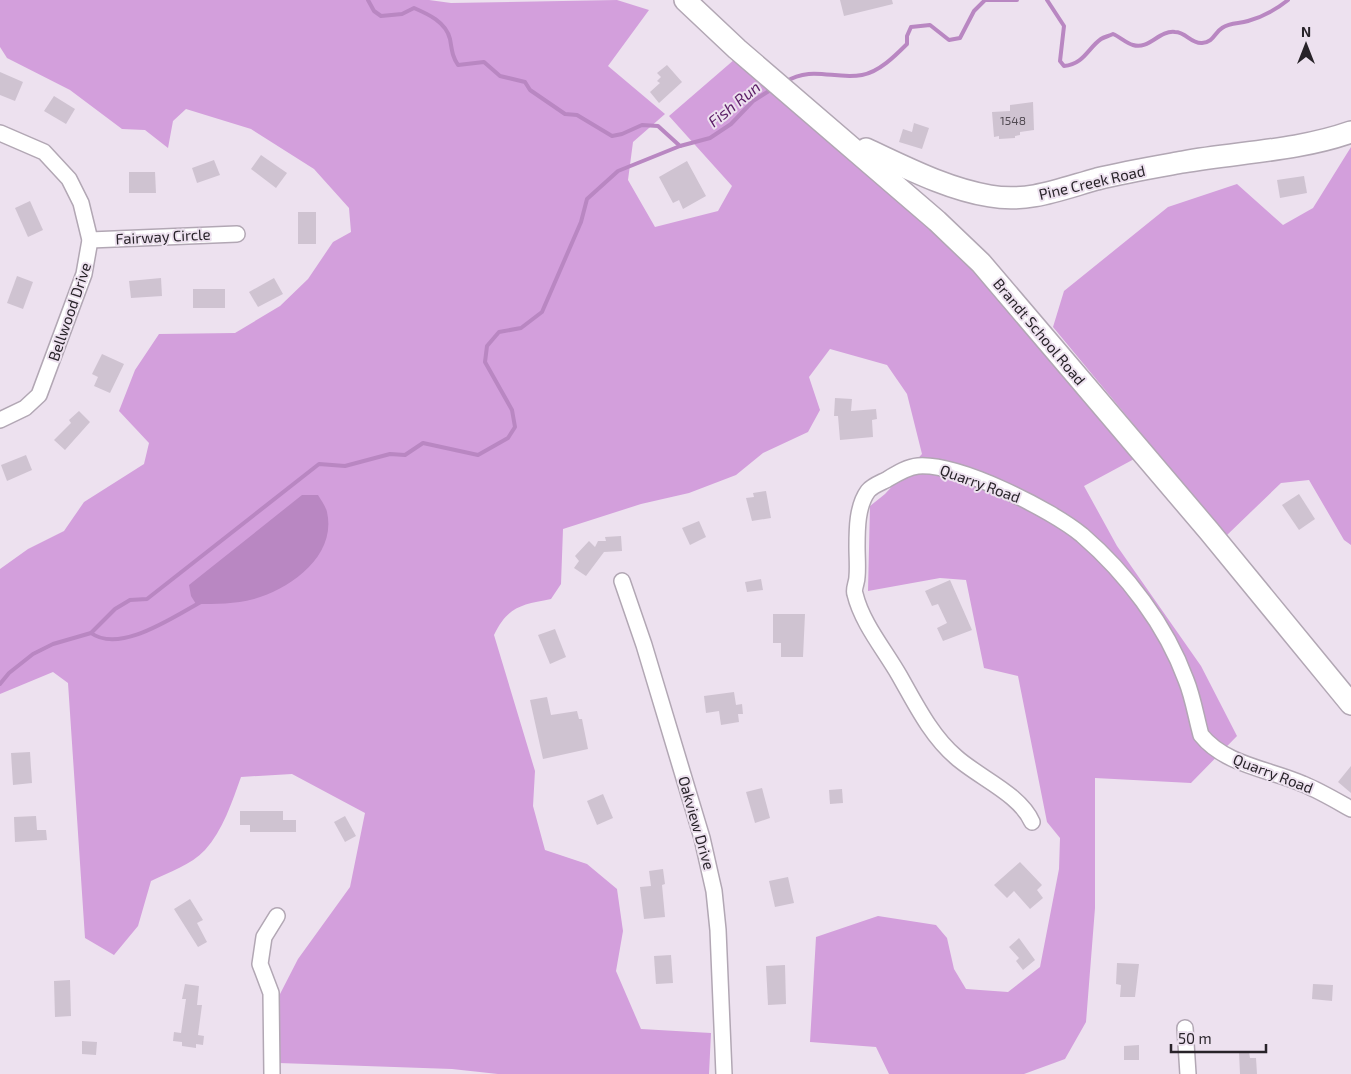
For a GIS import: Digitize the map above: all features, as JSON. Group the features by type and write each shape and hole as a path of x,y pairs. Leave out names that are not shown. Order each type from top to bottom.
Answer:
{"street":[{"name":"Brandt School Road","path":"693,2 737,49 937,221 981,263 1209,532 1351,704"},
{"name":"Pine Creek Road","path":"841,137 904,167 964,190 990,197 1026,198 1098,179 1184,162 1316,142 1351,132"},
{"name":"Bellwood Drive","path":"0,133 44,152 69,179 82,203 90,240 84,274 46,382 39,395 25,408 0,420"},
{"name":"Fairway Circle","path":"90,240 237,234"},
{"name":"Quarry Road","path":"1032,822 1029,814 1015,801 954,756 932,730 869,626 854,592 857,577 857,534 862,502 868,490 902,471 917,466 933,467 1004,490 1054,516 1081,535 1121,577 1164,632 1187,680 1201,735 1206,742 1231,759 1305,784 1351,809"},
{"name":"Oakview Drive","path":"622,581 644,645 702,838 714,891 718,930 724,1074"},
{"path":"272,1074 271,993 260,964 264,937 277,916"},
{"path":"1185,1028 1188,1074"}],"shaded area":[{"path":"0,0 429,0 451,3 617,0 649,10 608,66 665,114 633,142 628,180 655,227 718,211 732,186 669,116 735,59 964,257 1136,458 1084,486 1117,546 1201,666 1237,736 1191,783 1095,778 1095,908 1086,1022 1065,1059 1024,1074 889,1074 876,1047 810,1042 816,937 878,916 936,925 947,938 954,969 966,989 1008,992 1040,967 1059,869 1060,838 1047,822 1018,676 984,668 966,580 940,578 868,591 870,506 885,494 922,454 907,394 887,365 830,349 809,377 820,410 808,432 763,453 736,475 689,493 641,504 563,529 561,584 551,599 523,605 510,612 499,625 494,635 535,771 533,806 545,850 587,864 617,889 623,931 616,971 641,1029 711,1033 709,1074 498,1074 452,1069 279,1063 280,994 298,959 350,887 365,813 292,774 241,777 217,834 205,850 193,860 151,881 138,926 114,955 85,938 68,683 53,672 0,694 0,569 28,549 64,531 84,502 144,464 149,443 119,411 135,370 159,334 235,333 280,306 308,279 333,242 351,232 349,208 314,169 251,129 186,109 173,121 168,148 145,130 122,129 70,90 7,58 0,47"},
{"path":"1351,147 1351,545 1344,540 1309,480 1281,483 1226,536 1053,327 1064,291 1168,207 1237,184 1283,225 1313,208"},
{"path":"302,495 318,495 327,512 328,528 325,543 318,556 308,568 296,579 268,594 254,599 233,603 196,604 191,596 189,585"}],"building":[{"path":"840,0 892,0 893,4 844,16"},
{"path":"667,65 682,82 659,103 650,92 660,83 657,81 661,77 657,73"},
{"path":"0,72 23,82 15,101 0,95"},
{"path":"54,96 75,109 66,124 44,111"},
{"path":"1033,102 1034,130 1020,132 1020,135 1015,136 1015,138 999,139 999,136 994,137 992,112 1010,111 1010,105"},
{"path":"914,123 929,128 922,149 899,142 903,129 912,132"},
{"path":"261,155 287,173 276,188 251,169"},
{"path":"214,160 220,175 197,183 192,168"},
{"path":"687,161 706,196 683,209 679,200 673,203 659,177"},
{"path":"129,172 155,172 156,193 129,193"},
{"path":"1304,176 1307,193 1280,198 1277,180"},
{"path":"30,201 43,230 28,237 15,208"},
{"path":"298,212 316,212 316,244 298,244"},
{"path":"17,276 33,282 23,309 7,303"},
{"path":"161,278 162,296 131,298 129,281"},
{"path":"274,278 283,294 258,307 249,292"},
{"path":"193,289 225,289 225,308 193,308"},
{"path":"102,354 124,364 110,393 94,386 98,377 92,374"},
{"path":"835,398 852,399 851,411 876,409 877,419 872,420 873,437 840,440 838,416 834,416"},
{"path":"79,411 90,422 65,450 54,440 71,423 69,420"},
{"path":"26,455 32,470 7,481 1,465"},
{"path":"766,491 771,518 752,521 746,498 754,497 753,493"},
{"path":"1299,494 1315,519 1299,530 1282,505"},
{"path":"699,521 706,537 690,545 682,528"},
{"path":"621,536 622,551 604,552 586,576 574,568 579,561 575,556 589,541 595,547 598,541 606,541 605,537"},
{"path":"761,579 763,590 747,592 745,582"},
{"path":"950,580 972,630 943,641 937,628 947,623 938,604 932,606 925,591"},
{"path":"773,614 805,614 803,657 781,657 781,643 773,643"},
{"path":"555,629 566,657 550,664 538,635"},
{"path":"734,692 736,705 742,704 743,714 738,714 739,722 721,725 719,711 706,713 704,696"},
{"path":"547,697 551,715 577,711 579,719 582,719 588,749 543,759 530,700"},
{"path":"30,752 32,783 13,785 11,753"},
{"path":"1351,766 1351,793 1338,782"},
{"path":"762,788 770,818 755,823 746,792"},
{"path":"842,789 843,803 830,804 829,790"},
{"path":"603,794 613,818 597,825 587,801"},
{"path":"240,811 283,811 283,820 296,820 296,832 250,832 250,825 240,825"},
{"path":"36,816 37,830 46,830 47,840 15,842 14,817"},
{"path":"345,816 356,836 345,842 334,822"},
{"path":"1020,862 1042,885 1037,890 1043,898 1030,909 1014,891 1007,898 994,885"},
{"path":"663,869 665,884 662,885 665,917 644,919 640,887 651,886 649,871"},
{"path":"788,877 794,903 775,907 769,881"},
{"path":"190,899 203,920 197,923 207,942 198,947 174,909"},
{"path":"1019,938 1035,960 1023,970 1016,961 1019,958 1009,947"},
{"path":"671,955 673,983 656,984 654,956"},
{"path":"1117,963 1139,964 1135,997 1120,997 1121,985 1116,984"},
{"path":"785,965 786,1004 768,1005 766,966"},
{"path":"70,980 71,1016 55,1017 54,981"},
{"path":"185,984 199,986 197,1005 202,1005 198,1035 204,1036 203,1045 196,1044 196,1048 182,1046 182,1042 173,1041 174,1032 181,1033 186,999 182,999"},
{"path":"1313,984 1333,985 1332,1001 1312,999"},
{"path":"82,1041 97,1042 96,1055 82,1054"},
{"path":"1139,1045 1139,1060 1124,1060 1124,1046"},
{"path":"1239,1052 1249,1052 1250,1058 1256,1058 1257,1074 1240,1074"}],"waterway":[{"name":"Fish Run","path":"368,0 374,11 381,16 402,14 414,8 430,16 441,23 448,33 453,56 458,65 484,62 500,76 525,82 530,90 565,114 577,115 612,136 622,134 642,125 658,126 680,146 710,138 731,124 753,101 772,89"},
{"name":"Fish Run","path":"785,82 804,74 852,76 875,71 907,44 907,36 911,27 930,25 949,40 960,38 974,11 985,0 1017,0"},
{"name":"Fish Run","path":"1047,0 1064,26 1060,61 1064,66 1071,65 1081,59 1101,39 1113,34 1130,44 1139,46 1149,43 1169,32 1182,34 1198,43 1206,42 1225,26 1259,17 1274,10 1288,0"},
{"path":"0,684 9,673 33,654 53,644 91,633 115,609 130,600 147,599 319,464 345,466 390,454 405,455 423,443 478,455 508,438 515,427 512,410 485,362 487,346 499,332 521,328 542,312 581,222 587,199 618,171 680,146"},
{"path":"91,633 103,638 116,639 131,636 162,624 201,602"}]}
